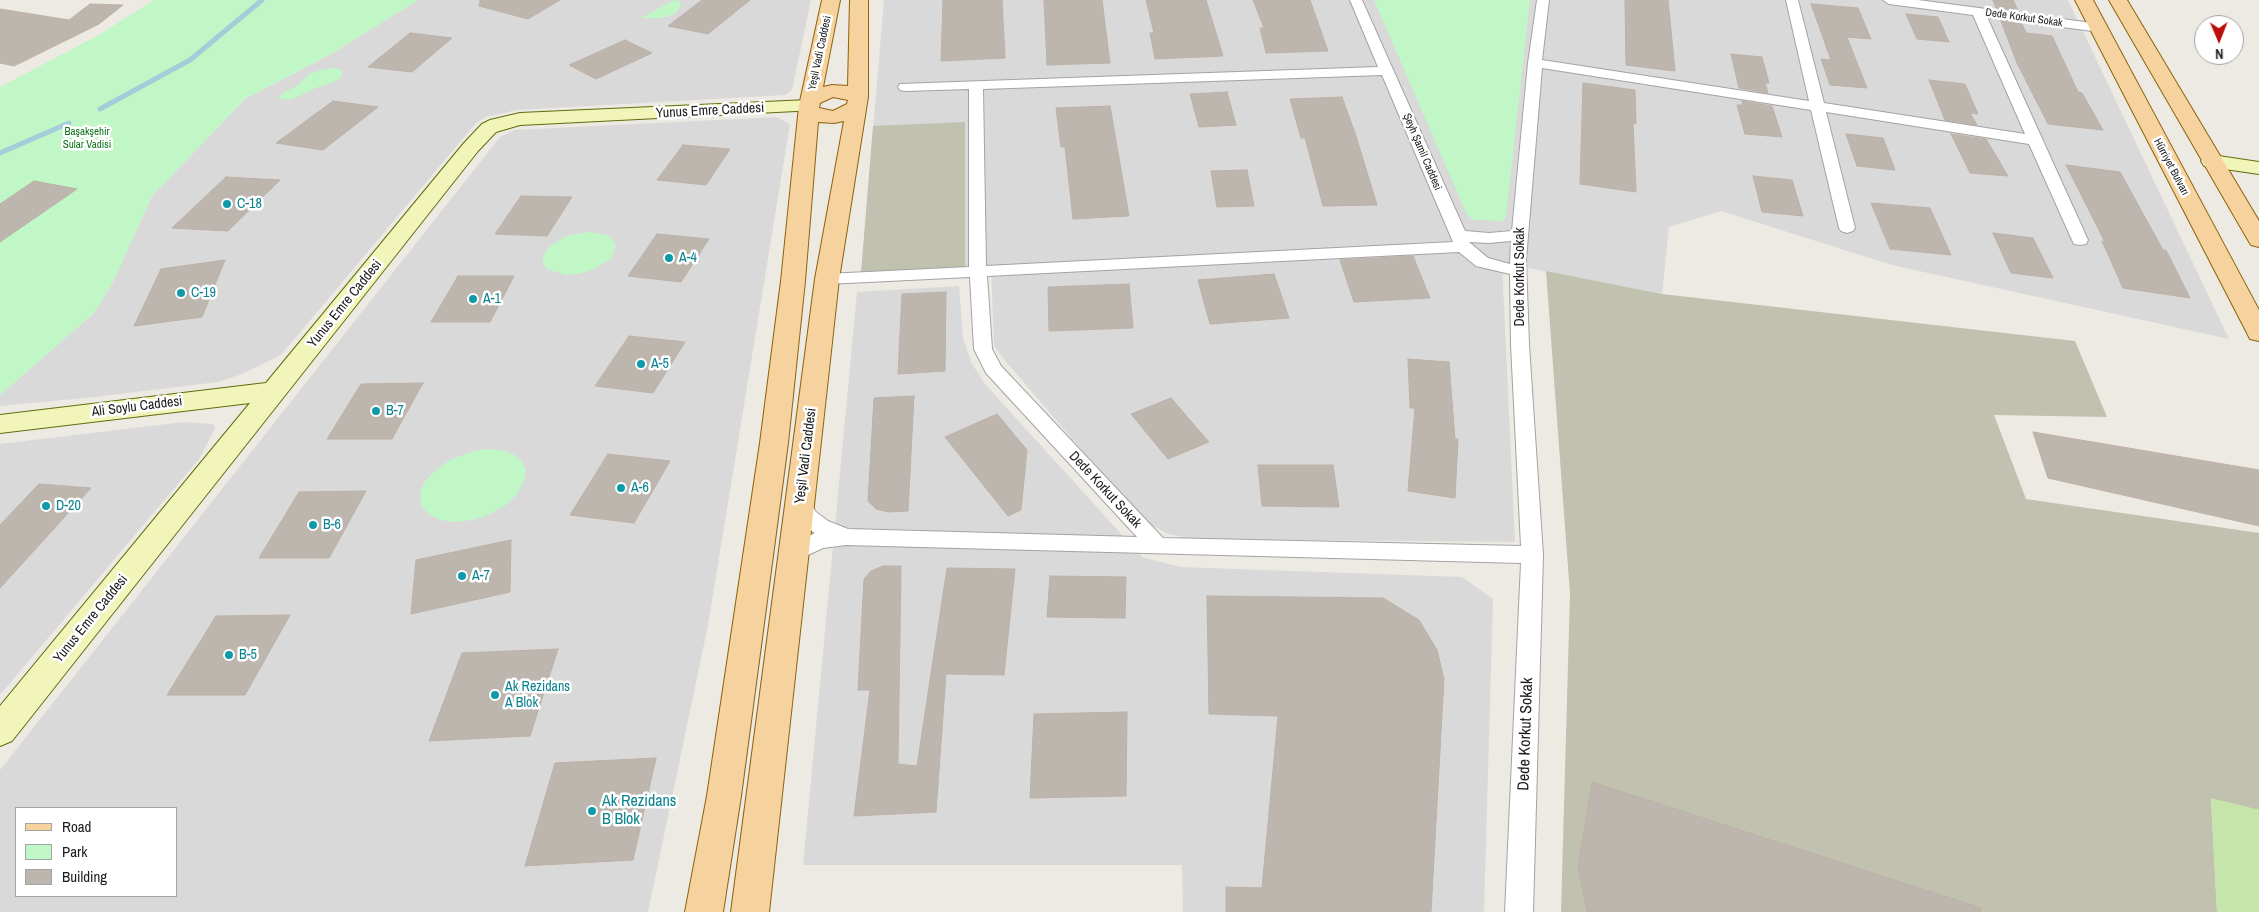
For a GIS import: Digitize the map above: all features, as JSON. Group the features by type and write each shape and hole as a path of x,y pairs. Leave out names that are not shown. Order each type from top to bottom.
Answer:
{"main road":[{"name":"Yeşil Vadi Caddesi","path":"704,912 724,796 774,443 809,106 831,0"},
{"name":"Yeşil Vadi Caddesi","path":"750,912 827,279 857,101 859,0"},
{"name":"Hürriyet Bulvarı","path":"2084,0 2259,333"},
{"path":"2118,0 2259,240"},
{"path":"809,106 820,116 834,117 848,113 857,101"}],"street":[{"name":"Şeyh Şamil Caddesi","path":"1356,0 1460,242"},
{"name":"Dede Korkut Sokak","path":"1519,912 1532,555 1520,345 1518,271 1519,236 1543,0"},
{"path":"1792,0 1847,228"},
{"name":"Dede Korkut Sokak","path":"1889,0 2100,28"},
{"path":"1978,12 2080,240"},
{"path":"1535,64 2035,140"},
{"path":"905,87 1388,71"},
{"name":"Dede Korkut Sokak","path":"976,84 978,271 983,349 993,369 1158,546"},
{"name":"Yunus Emre Caddesi","path":"0,731 489,128 498,124 520,120 809,106"},
{"path":"2214,165 2259,168"},
{"path":"2214,165 2259,175"},
{"path":"827,279 1460,242 1519,236"},
{"path":"1460,242 1482,262 1518,271"},
{"name":"Ali Soylu Caddesi","path":"0,424 274,391"},
{"path":"801,504 809,518 821,527 846,537"},
{"path":"795,553 819,540 846,537 1532,555"}],"shaded area":[{"path":"418,0 811,0 792,90 785,95 517,110 486,117 476,123 281,355 242,374 218,382 0,406 0,395 94,313 113,282 152,196 245,99 331,54"},
{"path":"884,0 2068,0 2229,339 1892,265 1721,211 1669,227 1662,294 1502,263 1515,542 1193,539 1168,534 1142,520 1001,356 994,345 991,267 861,273"},
{"path":"777,117 790,124 708,625 648,912 0,912 0,770 500,137 514,130"},
{"path":"965,122 965,268 861,273 873,126"},
{"path":"1546,271 1662,294 2075,341 2107,417 1994,415 2026,499 2259,533 2259,810 2211,799 2217,912 1561,912 1570,594"},
{"path":"959,286 963,338 972,364 985,384 1142,557 1180,567 1462,577 1493,599 1484,912 1183,912 1182,865 803,865 857,292"},
{"path":"184,422 213,424 215,429 199,459 0,695 0,444"}],"green space":[{"name":"Başakşehir Sular Vadisi","path":"154,0 418,0 331,54 245,99 152,196 113,282 94,313 0,395 0,87 97,36"},
{"path":"674,0 680,2 681,5 676,13 662,18 641,18"},
{"path":"1374,0 1530,0 1506,217 1502,221 1474,220 1467,215"},
{"path":"329,68 340,69 342,72 341,78 295,98 288,100 278,98 298,85 310,73"},
{"path":"588,232 607,235 613,240 616,245 611,259 592,270 579,274 567,275 547,269 543,263 543,256 548,248 566,236"},
{"path":"485,449 500,450 513,454 522,461 526,471 524,482 517,494 506,505 490,514 473,520 455,522 440,520 428,514 421,505 420,493 425,481 450,460 467,453"},
{"path":"2211,798 2259,810 2259,912 2217,912"}],"building":[{"path":"480,0 560,0 528,19 479,6"},
{"path":"702,0 750,0 708,34 668,26"},
{"path":"943,0 1002,0 1005,58 941,61"},
{"path":"1044,0 1102,0 1110,63 1047,65"},
{"path":"1146,0 1206,0 1223,56 1155,59 1150,33 1154,33"},
{"path":"1253,0 1310,0 1328,51 1266,53 1260,28 1264,28"},
{"path":"1625,0 1668,0 1675,71 1626,65"},
{"path":"1993,0 2013,0 2018,11 1996,8"},
{"path":"90,4 123,5 99,24 14,66 0,63 0,9 69,20"},
{"path":"1811,4 1858,8 1871,39 1847,37 1867,88 1830,85 1821,59 1831,60"},
{"path":"1906,14 1938,17 1949,42 1917,39"},
{"path":"2001,21 2022,24 2026,33 2052,36 2078,92 2082,93 2103,130 2048,124 2017,63"},
{"path":"410,33 452,38 412,72 368,67"},
{"path":"625,40 652,53 596,79 569,65"},
{"path":"1731,54 1762,57 1769,83 1765,83 1768,93 1739,88"},
{"path":"1929,80 1965,84 1978,114 1970,113 1977,125 1945,120"},
{"path":"1583,83 1635,90 1636,124 1633,123 1636,192 1580,184"},
{"path":"1227,92 1236,125 1199,127 1190,94"},
{"path":"1342,97 1377,205 1323,206 1305,138 1301,138 1290,99"},
{"path":"333,101 378,107 323,150 276,143"},
{"path":"1742,101 1772,106 1782,137 1745,134 1737,105 1743,105"},
{"path":"1110,106 1129,216 1073,219 1065,147 1061,147 1056,108"},
{"path":"1846,134 1883,138 1895,170 1857,166"},
{"path":"1951,134 1986,139 2008,176 1970,173"},
{"path":"683,145 730,149 706,185 657,180"},
{"path":"2066,165 2120,172 2163,250 2166,250 2190,298 2123,288 2102,241 2105,242"},
{"path":"1247,170 1254,206 1217,207 1211,171"},
{"path":"1753,176 1792,180 1803,216 1762,212"},
{"name":"C-18","path":"226,177 280,180 228,231 172,228"},
{"path":"34,181 77,189 0,242 0,204"},
{"path":"521,196 572,197 547,236 495,234"},
{"path":"1871,203 1930,208 1951,255 1890,249"},
{"path":"1993,233 2033,238 2053,278 2011,273"},
{"name":"A-4","path":"657,234 709,239 681,282 628,276"},
{"path":"1413,256 1430,298 1354,302 1340,260"},
{"name":"C-19","path":"225,260 202,317 134,326 161,269"},
{"path":"1274,274 1289,318 1210,324 1198,280"},
{"name":"A-1","path":"458,276 514,276 490,322 431,322"},
{"path":"1129,284 1133,328 1049,331 1048,287"},
{"path":"946,292 945,371 898,374 902,294"},
{"name":"A-5","path":"629,336 685,342 653,393 595,386"},
{"path":"1408,359 1449,362 1455,439 1458,439 1455,498 1408,491 1415,408 1410,408"},
{"name":"B-7","path":"423,383 392,439 327,439 361,384"},
{"path":"914,396 908,511 888,512 876,509 868,501 874,398"},
{"path":"1171,398 1209,442 1168,459 1131,414"},
{"path":"997,414 1027,450 1021,510 1008,516 945,437"},
{"path":"2033,432 2259,470 2259,526 2048,478"},
{"name":"A-6","path":"608,454 670,461 634,523 570,515"},
{"path":"1258,465 1333,465 1339,507 1262,506"},
{"name":"D-20","path":"39,484 91,488 0,588 0,525"},
{"name":"B-6","path":"366,491 329,558 259,558 299,492"},
{"name":"A-7","path":"511,540 510,592 411,614 416,560"},
{"path":"883,566 901,566 898,764 917,766 947,568 1015,569 1004,675 946,674 936,812 854,816 870,690 858,690 864,579 871,571"},
{"path":"1050,576 1126,577 1125,618 1047,617"},
{"path":"1207,596 1383,598 1419,620 1437,650 1444,679 1431,912 1226,912 1226,887 1262,888 1278,716 1209,714"},
{"name":"B-5","path":"290,615 245,695 167,695 216,616"},
{"name":"Ak Rezidans A Blok","path":"558,649 530,736 429,741 462,653"},
{"path":"1127,712 1126,796 1030,798 1034,714"},
{"name":"Ak Rezidans B Blok","path":"656,758 633,860 525,866 555,763"},
{"path":"1592,782 1981,908 1980,912 1587,912 1578,866"}],"waterway":[{"path":"100,109 190,60 262,0"},
{"path":"0,153 69,123"}],"place":[{"name":"C-18","path":"227,204"},
{"name":"A-4","path":"669,258"},
{"name":"C-19","path":"181,293"},
{"name":"A-1","path":"473,299"},
{"name":"A-5","path":"641,364"},
{"name":"B-7","path":"376,411"},
{"name":"A-6","path":"621,488"},
{"name":"D-20","path":"46,506"},
{"name":"B-6","path":"313,525"},
{"name":"A-7","path":"462,576"},
{"name":"B-5","path":"229,655"},
{"name":"Ak Rezidans A Blok","path":"495,695"},
{"name":"Ak Rezidans B Blok","path":"592,811"}]}
